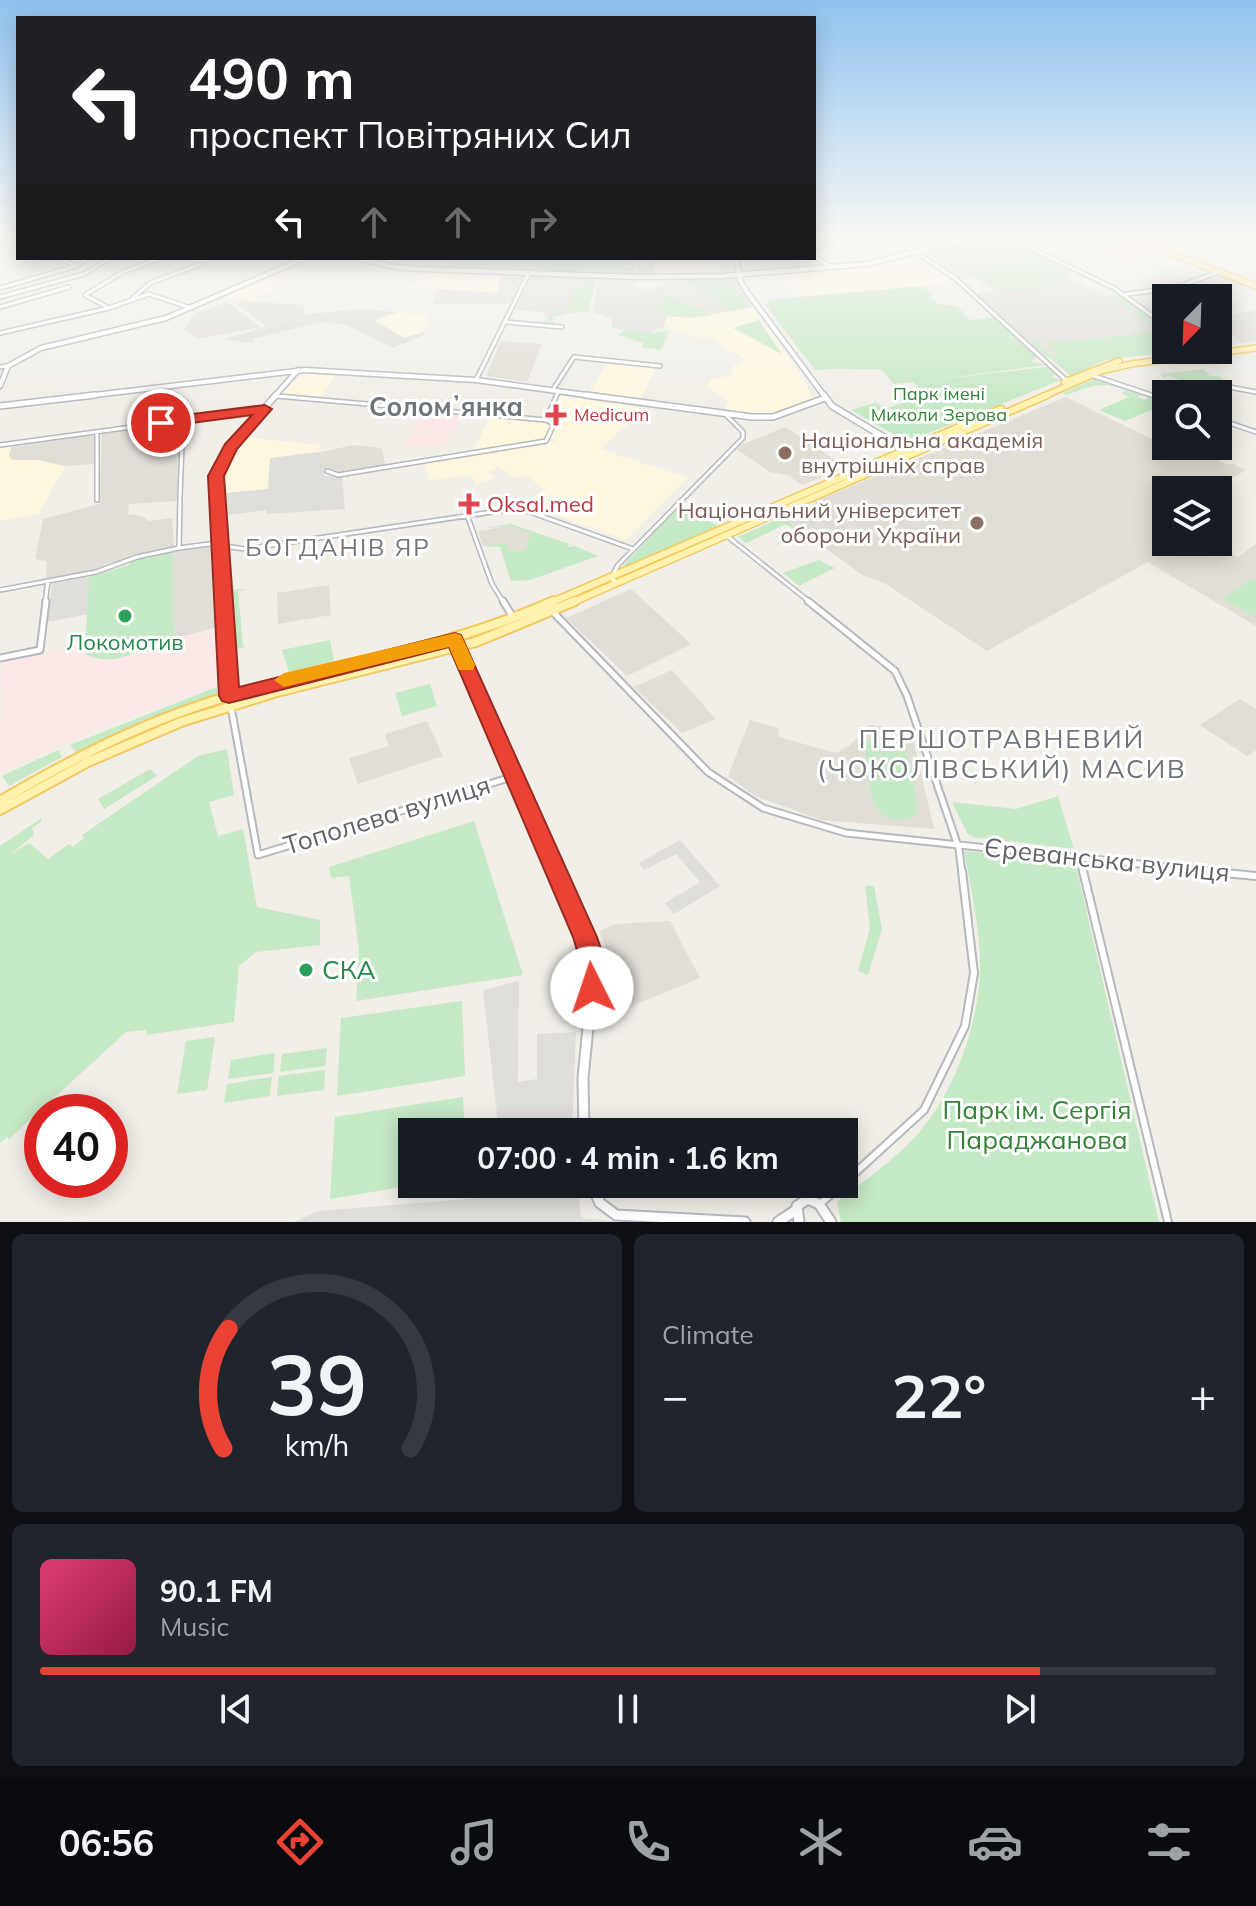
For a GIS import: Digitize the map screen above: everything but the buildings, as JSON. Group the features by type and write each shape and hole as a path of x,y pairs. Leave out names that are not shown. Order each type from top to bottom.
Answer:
{"main road":[{"path":"1088,374 1117,366 1256,346"},
{"path":"1232,348 1256,346"},
{"path":"0,801 51,771 143,728 230,700 456,643 552,611 723,532 1110,363 1152,357"},
{"path":"456,643 614,581"},
{"path":"0,810 108,753 230,700"}],"street":[{"path":"0,307 45,294"},
{"path":"87,294 109,308"},
{"path":"132,300 138,294"},
{"path":"0,333 109,308 151,294"},
{"path":"151,294 191,308"},
{"path":"0,367 55,343 152,322 223,294"},
{"path":"476,380 519,294"},
{"path":"748,294 825,398 842,413 907,451"},
{"path":"974,294 1070,382"},
{"path":"1125,295 1132,294"},
{"path":"1125,295 1152,315"},
{"path":"506,322 562,327"},
{"path":"546,420 555,391 572,357 660,366"},
{"path":"0,386 8,366"},
{"path":"0,406 298,370 476,380 725,414 773,417 825,398"},
{"path":"230,700 216,476 230,447 298,370"},
{"path":"1088,374 1152,395"},
{"path":"1232,388 1256,392"},
{"path":"277,396 546,420 554,424 546,441 338,475 327,471"},
{"path":"0,445 265,409"},
{"path":"614,581 633,549 743,438 743,432 725,414"},
{"path":"179,548 183,420"},
{"path":"1232,424 1256,432"},
{"path":"97,432 97,500"},
{"path":"0,590 96,572 137,557 179,548 209,544 245,549 519,508 633,549"},
{"path":"467,515 492,584 515,619"},
{"path":"723,532 895,671 908,698 957,843 974,973 965,1026 924,1110 858,1169"},
{"path":"0,658 40,650 48,581"},
{"name":"Єреванська вулиця","path":"552,611 696,761 751,802 837,831 1256,876"},
{"path":"456,643 516,775 585,937 594,967 583,1078 584,1118"},
{"name":"Тополева вулиця","path":"230,700 258,855 516,775"},
{"path":"1079,856 1168,1222"},
{"path":"597,1198 606,1211 616,1215 745,1222"},
{"path":"778,1222 796,1210 803,1200 812,1200 831,1222"},
{"path":"796,1210 799,1222"}],"shaded area":[{"path":"228,294 263,294 254,300 223,296"},
{"path":"436,294 518,294 508,304 432,304"},
{"path":"523,294 578,294 571,312 552,317 544,316 545,312 515,310"},
{"path":"596,294 746,294 753,307 691,318 667,316 663,329 657,328 652,333 612,328 612,319 592,312"},
{"path":"794,294 833,294 796,297"},
{"path":"977,294 1119,294 1152,319 1152,345 1044,357"},
{"path":"243,301 303,305 305,314 266,326 237,304"},
{"path":"227,302 261,327 198,339 184,330 195,314"},
{"path":"753,307 800,373 813,398 769,414 724,411 728,400 710,389 710,380 732,375 732,367 746,360 706,336 698,339 664,325 667,316 691,318"},
{"path":"362,309 397,312 374,320 404,338 423,332 426,334 393,348 347,325 321,322 253,339 254,342 249,343 225,339 307,314"},
{"path":"1256,310 1256,341 1242,343 1232,336 1232,314"},
{"path":"397,312 429,318 423,332 405,338 373,320"},
{"path":"501,341 542,344 527,382 486,376"},
{"path":"611,361 656,367 641,399 590,393"},
{"path":"304,373 336,375 320,398 281,395"},
{"path":"558,396 638,407 631,421 600,449 688,478 627,540 522,503 545,490 526,475 515,478 498,467 488,471 495,478 476,484 471,475 430,480 424,463 427,461 558,441 548,437 556,423 548,418"},
{"name":"Національний університет оборони України","path":"1066,397 1152,439 1152,460 1217,460 1246,470 1232,478 1152,476 1152,556 1232,554 1238,557 1256,544 1256,626 1148,562 987,651 884,583 864,576 788,521 818,508 814,502"},
{"path":"425,411 462,414 443,447 403,447"},
{"path":"491,415 546,420 551,425 543,440 474,450"},
{"name":"Національна академія внутрішніх справ","path":"785,427 846,467 802,485 788,475 770,472 736,449"},
{"path":"135,428 137,451 178,445 177,501 129,504 128,514 142,516 149,521 172,518 174,547 133,555 126,560 105,564 105,567 46,580 47,561 35,559 43,519 99,504 102,434"},
{"path":"95,435 95,464 65,466 38,460 12,460 9,455 12,447"},
{"path":"243,437 319,445 320,452 294,454 268,489 222,493 222,468"},
{"path":"13,445 9,455 12,460 38,460 65,466 39,514 0,521 0,447"},
{"path":"354,445 382,448 385,465 324,474 320,452"},
{"path":"320,452 325,476 342,476 345,509 267,514 266,510 228,515 226,493 268,489 270,458"},
{"path":"508,526 531,533 525,550 509,551 505,542 483,546 478,531"},
{"path":"204,545 220,548 221,626 174,639 172,551"},
{"path":"89,577 88,614 47,622 52,584"},
{"path":"329,585 331,615 278,624 277,593"},
{"path":"631,589 691,644 627,676 566,618"},
{"path":"214,631 217,686 102,727 0,773 2,663 85,644 86,654 133,656 163,639"},
{"path":"672,670 716,719 682,733 634,687"},
{"path":"1240,699 1256,709 1256,750 1247,756 1200,725"},
{"path":"750,720 778,728 779,737 836,753 850,745 870,725 911,730 934,829 821,820 755,796 728,776"},
{"path":"427,721 443,756 358,784 349,758 389,746 385,734"},
{"path":"680,840 720,886 674,914 665,903 700,882 676,854 644,870 639,863"},
{"path":"670,921 700,978 632,1006 599,931 616,924"},
{"path":"519,981 518,1082 537,1079 537,1034 576,1032 573,1118 497,1118 483,990"},
{"path":"480,1198 579,1198 581,1218 619,1222 294,1222 318,1211"}],"green space":[{"path":"573,294 593,294 588,312 566,313 553,317 553,324 545,324 550,314 567,311"},
{"path":"707,294 739,294 748,307 733,311"},
{"name":"Парк імені Миколи Зерова","path":"833,294 933,294 929,296 937,304 957,306 970,320 996,317 1037,356 1032,362 1047,365 915,382 1047,367 1054,374 1053,377 1061,380 907,442 851,410 875,403 888,408 902,403 899,400 907,397 903,394 919,389 914,382 894,384 881,369 815,370 765,304 768,303 766,300"},
{"path":"661,295 713,315 685,317 664,313 658,310"},
{"path":"1119,295 1152,320 1152,327 1111,296"},
{"path":"759,320 782,354 733,328"},
{"path":"624,330 669,331 661,350 642,347 643,343 618,335"},
{"path":"1152,333 1152,354 1106,360 1071,376 1029,340 1034,340 1051,356 1059,354 1046,343"},
{"path":"1204,369 1210,376 1219,376 1223,380 1180,380 1168,376 1164,378 1160,374"},
{"path":"1095,379 1142,395 1137,397 1144,400 1152,398 1152,410 1125,421 1099,410 1129,397 1122,393 1126,391 1103,385 1067,395 1063,393"},
{"path":"678,507 721,527 625,568 625,564"},
{"path":"801,509 806,512 787,520 800,534 786,524 746,543 738,537"},
{"path":"511,524 598,556 530,580 511,581 500,547 483,546 505,542 509,551 525,550 531,533 508,526 477,529"},
{"name":"Локомотив","path":"172,551 174,637 120,658 98,658 85,654 89,577 129,565 134,559"},
{"path":"819,560 835,568 799,586 783,573"},
{"path":"1254,578 1256,580 1256,618 1222,598"},
{"path":"248,589 238,591 243,646 246,647 230,650 227,590"},
{"path":"330,640 334,661 289,672 282,650"},
{"path":"430,684 437,706 402,716 395,693"},
{"path":"217,687 217,694 76,752 70,745"},
{"path":"882,734 900,744 910,763 918,810 906,820 886,817 873,801 865,743"},
{"path":"227,749 234,795 209,802 218,836 243,829 257,907 320,920 320,945 256,952 239,966 234,1022 146,1035 147,1030 126,1032 58,1094 24,1094 24,1125 0,1143 0,846 42,818 32,828 34,835 10,855 29,843 48,859 69,844 73,847 84,838 82,835 198,756"},
{"path":"58,750 62,757 9,786 2,776"},
{"path":"150,769 157,776 104,809 98,799"},
{"path":"1058,796 1074,849 973,837 967,833 952,802 1016,809"},
{"path":"474,821 523,975 356,1001 359,950 349,876 331,878 329,867"},
{"name":"Парк ім. Сергія Параджанова","path":"964,851 1075,862 1159,1222 841,1222 837,1202 842,1198 858,1198 858,1186 919,1133 939,1105 957,1069 971,1031 978,991 980,957"},
{"path":"865,886 874,886 882,929 868,975 858,971 870,928"},
{"path":"462,1001 465,1076 337,1096 341,1018"},
{"path":"215,1037 207,1090 177,1094 186,1041"},
{"path":"327,1048 325,1066 280,1072 282,1054"},
{"path":"275,1053 273,1073 228,1079 231,1060"},
{"path":"325,1070 324,1090 277,1096 279,1076"},
{"path":"272,1077 270,1096 224,1103 227,1084"},
{"path":"463,1097 464,1118 398,1118 398,1188 330,1199 335,1117"}],"slow traffic":[{"path":"284,680 455,639 466,665"}],"place":[{"name":"Medicum","path":"556,415"},
{"name":"Національна академія внутрішніх справ","path":"785,453"},
{"name":"Oksal.med","path":"469,504"},
{"name":"Національний університет оборони України","path":"977,523"},
{"name":"Локомотив","path":"125,616"},
{"name":"СКА","path":"306,970"}],"district":[{"name":"Соломʼянка","path":"446,407"},
{"name":"БОГДАНІВ ЯР","path":"338,548"},
{"name":"ПЕРШОТРАВНЕВИЙ (ЧОКОЛІВСЬКИЙ) МАСИВ","path":"1002,754"}],"route":[{"path":"161,423 265,409 230,447 216,476 229,696 455,639 585,937 594,967 592,988"}]}
